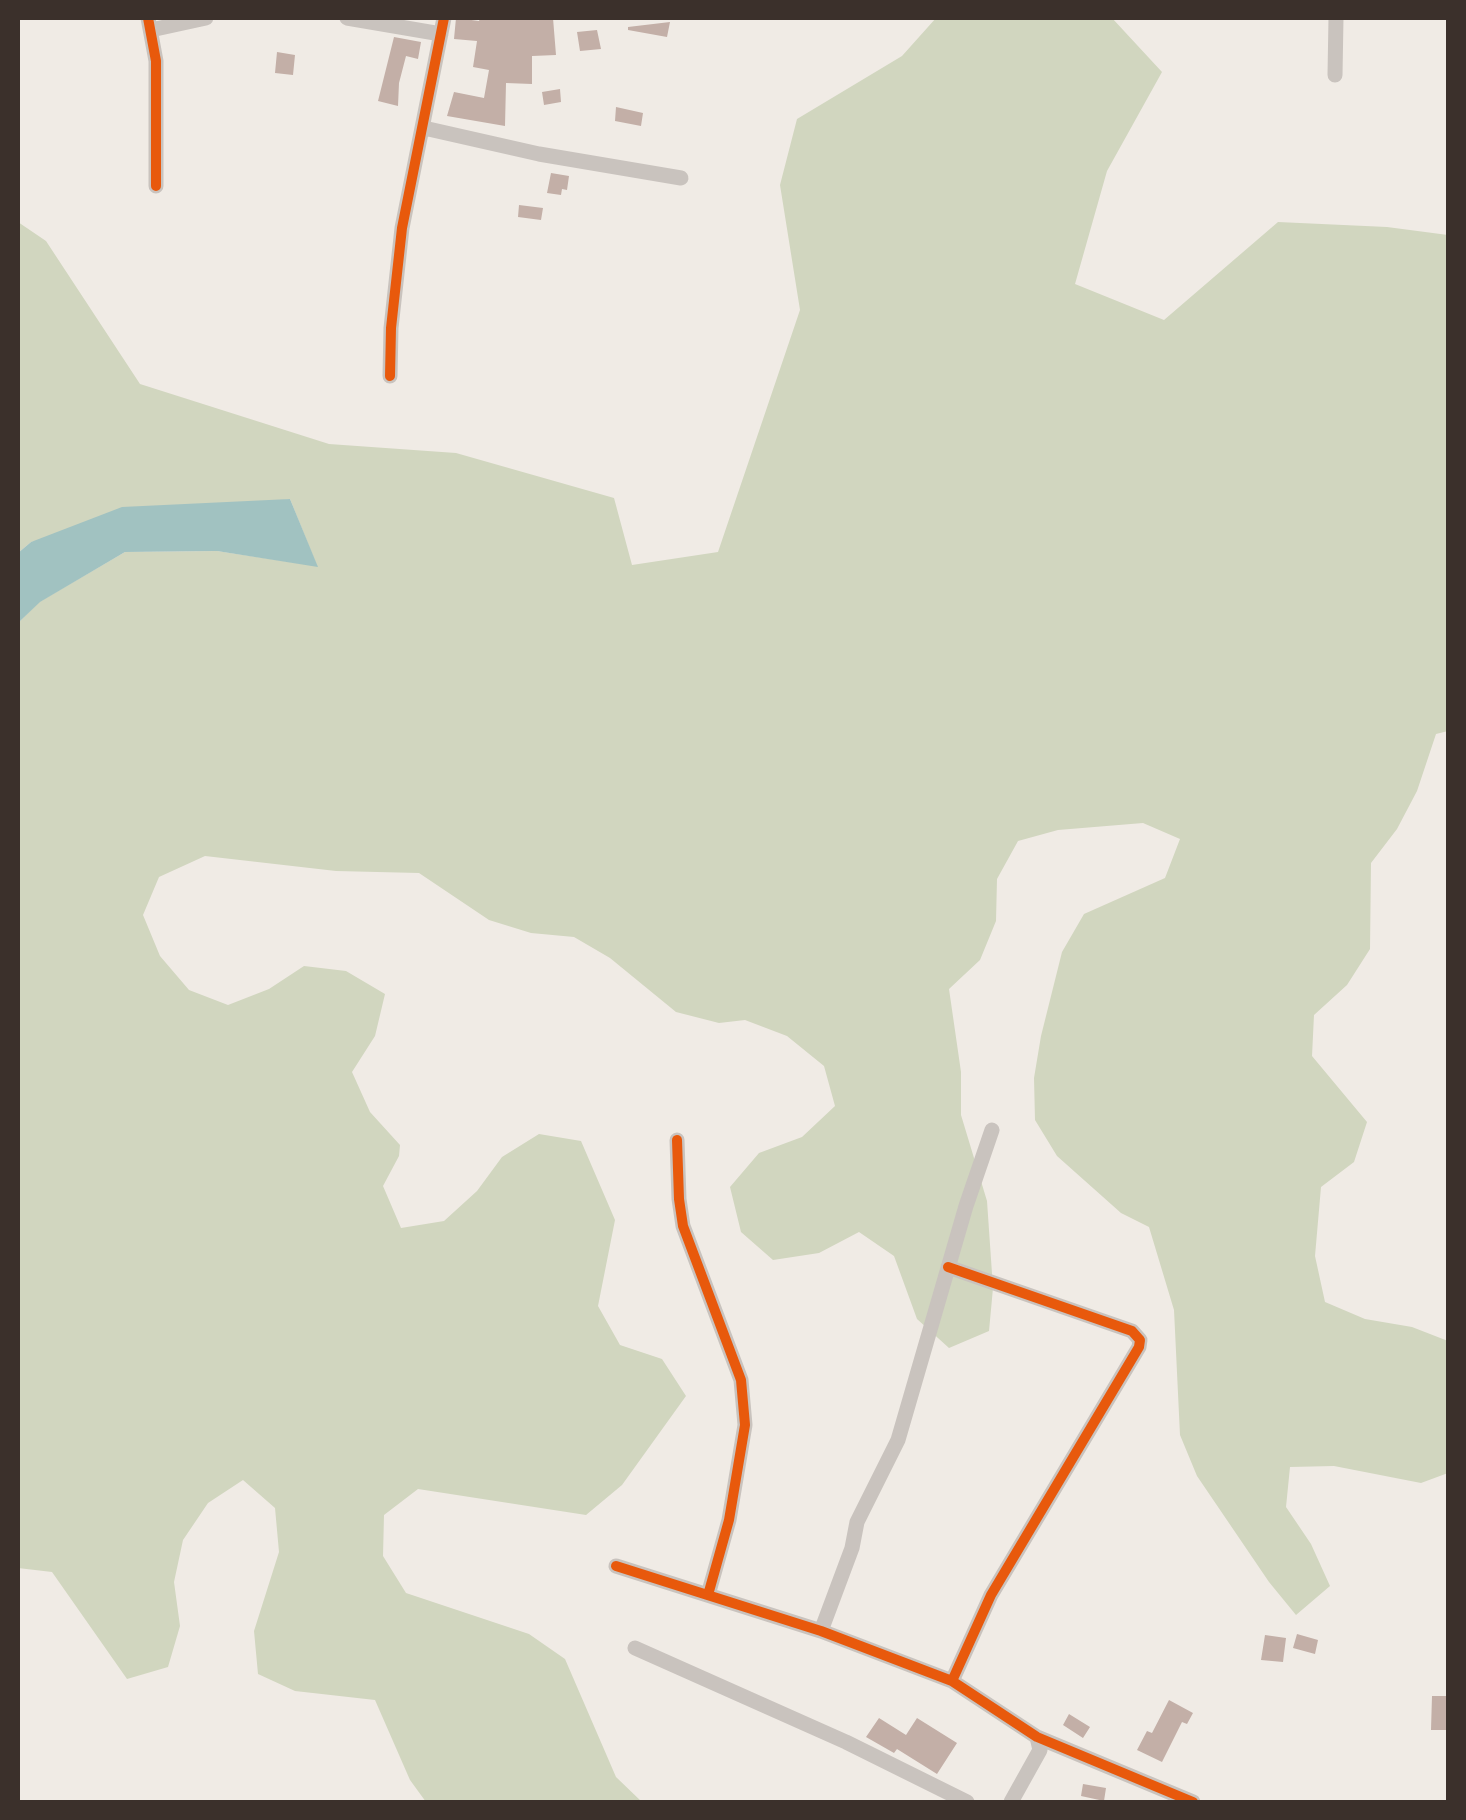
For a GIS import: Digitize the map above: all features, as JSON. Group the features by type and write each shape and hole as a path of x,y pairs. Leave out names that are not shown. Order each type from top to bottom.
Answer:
{"street":[{"path":"156,186 158,101 149,24 206,18"},
{"path":"347,18 443,26 402,228 390,376"},
{"path":"1335,76 1336,18"},
{"path":"424,128 539,154 681,178"},
{"path":"821,1630 858,1522 898,1440 992,1130"},
{"path":"677,1140 684,1226 741,1380 745,1425 729,1520 708,1595"},
{"path":"948,1267 1132,1331 1140,1340 1140,1347 991,1595 952,1681"},
{"path":"616,1566 821,1630 952,1681 1036,1737 1192,1802"},
{"path":"635,1648 846,1742 959,1798"},
{"path":"1011,1802 1040,1750 1036,1737"},
{"path":"932,1802 941,1796 959,1798"}],"green space":[{"path":"936,18 1112,18 1162,72 1107,171 1075,284 1164,320 1278,222 1387,227 1448,235 1448,731 1436,734 1417,791 1397,829 1371,863 1370,949 1347,985 1314,1015 1312,1056 1367,1122 1354,1162 1321,1187 1315,1256 1325,1302 1365,1319 1412,1327 1448,1341 1448,1473 1421,1483 1334,1466 1290,1467 1286,1507 1311,1544 1330,1586 1296,1615 1197,1476 1180,1435 1174,1310 1149,1227 1121,1213 1057,1156 1035,1120 1034,1078 1062,952 1084,914 1165,878 1180,839 1143,823 1058,830 1018,841 997,879 996,921 980,960 949,989 961,1072 961,1115 987,1201 993,1288 989,1331 949,1348 917,1319 894,1256 859,1232 819,1253 773,1260 741,1232 730,1187 759,1153 802,1137 835,1106 824,1066 787,1036 745,1020 719,1023 676,1012 610,958 574,937 531,933 489,920 419,873 336,871 205,856 159,877 143,915 160,956 189,990 228,1005 269,989 304,966 346,971 385,994 375,1036 352,1072 370,1112 400,1145 399,1156 383,1186 401,1228 444,1221 477,1191 502,1157 539,1134 581,1141 615,1220 598,1306 620,1345 662,1359 686,1396 622,1485 586,1515 418,1489 384,1515 383,1556 406,1593 529,1634 565,1659 616,1777 642,1802 426,1802 410,1780 375,1700 295,1691 258,1674 254,1631 279,1552 275,1508 243,1480 208,1503 183,1540 174,1582 180,1626 168,1667 127,1679 52,1572 18,1568 18,623 39,602 125,552 217,551 317,566 290,499 31,542 18,553 18,222 46,241 140,384 329,444 456,453 614,498 632,565 718,552 800,310 780,185 797,119 902,56"}],"water":[{"path":"290,499 318,567 217,551 125,552 40,602 18,623 18,553 31,542 122,507"}],"building":[{"path":"456,18 553,18 556,55 532,56 532,84 506,83 505,126 447,116 454,92 484,98 489,70 473,67 477,41 454,39"},
{"path":"670,22 667,37 628,30 628,27"},
{"path":"597,30 601,49 580,51 577,32"},
{"path":"394,37 421,42 418,59 406,56 398,106 378,101"},
{"path":"277,52 295,55 293,75 275,73"},
{"path":"560,89 561,102 544,105 542,92"},
{"path":"616,107 643,113 641,126 615,121"},
{"path":"551,173 569,176 567,190 562,189 561,195 547,193"},
{"path":"519,205 543,208 541,220 518,217"},
{"path":"1297,1634 1318,1640 1315,1654 1293,1648"},
{"path":"1265,1635 1286,1638 1283,1662 1261,1660"},
{"path":"1432,1696 1448,1696 1448,1730 1431,1730"},
{"path":"1169,1700 1193,1713 1187,1724 1182,1722 1162,1762 1137,1750 1147,1731 1152,1733"},
{"path":"1069,1714 1090,1727 1083,1738 1063,1725"},
{"path":"879,1718 906,1735 917,1718 957,1743 937,1774 897,1749 894,1753 866,1737"},
{"path":"1083,1784 1106,1788 1104,1801 1081,1796"}],"cycle path":[{"path":"148,18 156,61 156,186"},
{"path":"390,376 402,228 444,18"},
{"path":"677,1140 683,1226 741,1380 745,1425 729,1520 708,1595"},
{"path":"948,1267 1132,1331 1140,1340 991,1595 952,1681"},
{"path":"616,1566 821,1631 952,1681 1037,1737 1193,1802"}]}
